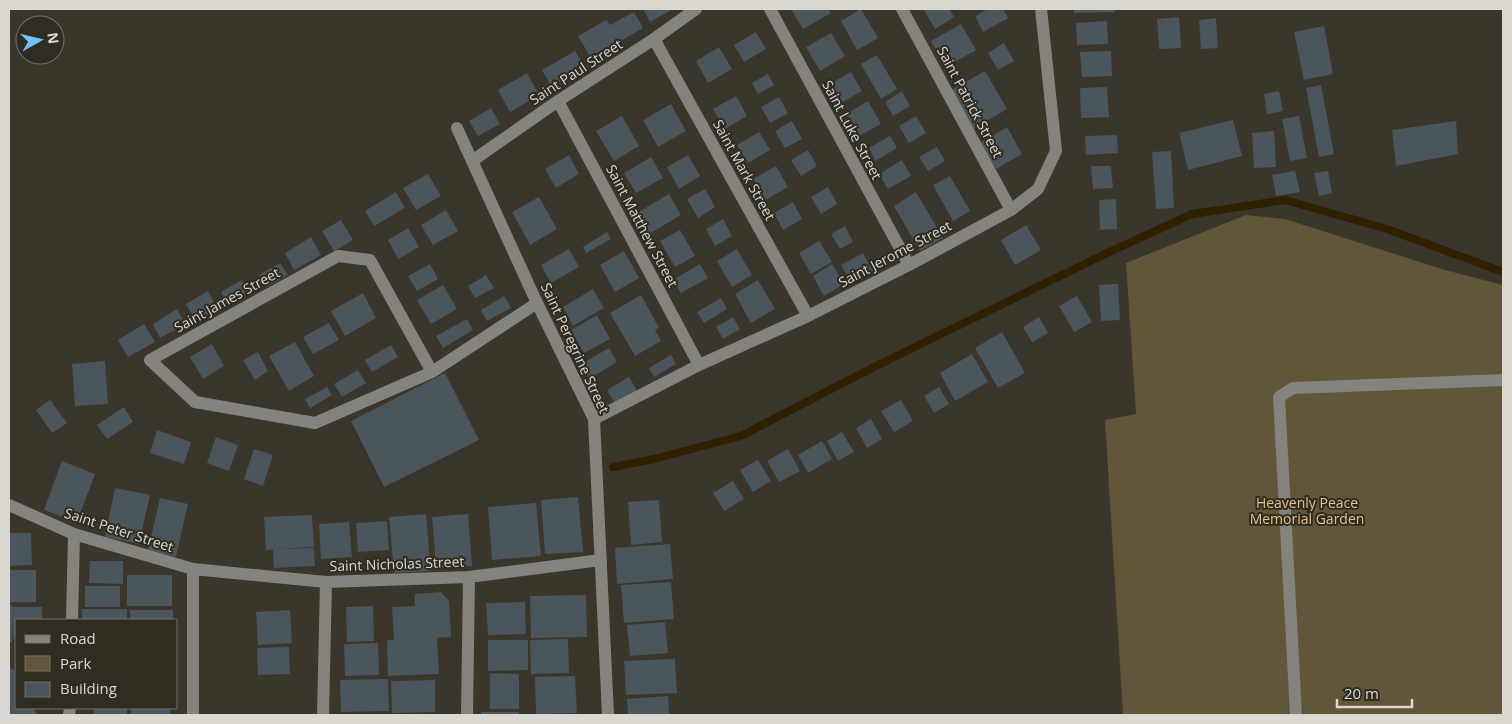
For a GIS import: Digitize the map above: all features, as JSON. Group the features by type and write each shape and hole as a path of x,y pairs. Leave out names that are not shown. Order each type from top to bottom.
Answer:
{"street":[{"name":"Saint Paul Street","path":"472,161 696,9"},
{"name":"Saint Luke Street","path":"770,9 908,265"},
{"name":"Saint Patrick Street","path":"902,9 1011,210"},
{"name":"Saint Jerome Street","path":"594,419 700,365 808,316 908,265 1011,210 1038,189 1056,151 1040,9"},
{"name":"Saint Mark Street","path":"654,39 808,316"},
{"name":"Saint Matthew Street","path":"558,101 700,365"},
{"name":"Saint Peregrine Street","path":"457,128 537,303 594,419 608,715"},
{"name":"Saint James Street","path":"338,256 370,260 432,372 315,423 195,402 150,360 338,256"},
{"path":"432,372 537,303"},
{"path":"1296,715 1279,397 1293,388 1503,380"},
{"name":"Saint Peter Street","path":"9,505 74,534 193,569"},
{"path":"72,619 74,534"},
{"name":"Saint Nicholas Street","path":"193,569 326,582 469,577 601,560"},
{"path":"193,569 193,715"},
{"path":"467,715 469,577"},
{"path":"323,715 326,582"}],"green space":[{"name":"Heavenly Peace Memorial Garden","path":"1246,215 1285,219 1445,270 1503,285 1503,715 1123,715 1105,420 1136,414 1126,263"}],"building":[{"path":"643,9 673,9 650,22"},
{"path":"791,9 828,9 831,13 803,29"},
{"path":"861,9 878,38 857,50 841,21"},
{"path":"949,9 954,17 935,29 924,10"},
{"path":"988,9 1003,9 1008,18 983,32 975,16"},
{"path":"1074,9 1115,9 1115,12 1074,13"},
{"path":"634,12 643,28 591,58 578,36 606,20 610,25"},
{"path":"1179,17 1181,48 1159,49 1157,19"},
{"path":"1216,18 1218,48 1201,49 1199,20"},
{"path":"1107,21 1108,44 1077,45 1076,23"},
{"path":"961,24 976,50 946,67 931,41"},
{"path":"1324,26 1333,74 1304,80 1294,32"},
{"path":"756,32 766,49 744,62 734,45"},
{"path":"831,33 845,56 820,71 806,47"},
{"path":"1004,43 1014,61 998,70 988,53"},
{"path":"719,47 732,69 708,83 696,61"},
{"path":"575,51 585,68 552,87 542,70"},
{"path":"1111,51 1112,76 1082,77 1080,52"},
{"path":"877,55 897,89 881,99 861,64"},
{"path":"985,71 1007,109 973,129 951,90"},
{"path":"851,72 862,91 839,104 828,85"},
{"path":"527,73 539,95 510,112 498,90"},
{"path":"768,74 774,85 758,94 752,83"},
{"path":"1321,85 1334,154 1319,157 1306,88"},
{"path":"1107,87 1109,117 1081,118 1080,88"},
{"path":"902,91 910,106 893,116 885,102"},
{"path":"1279,91 1283,111 1267,114 1264,94"},
{"path":"736,96 747,116 725,129 713,109"},
{"path":"779,97 788,113 770,123 761,107"},
{"path":"868,101 881,124 859,136 846,114"},
{"path":"671,104 686,131 658,147 643,120"},
{"path":"491,108 500,124 478,136 469,121"},
{"path":"622,116 639,146 614,161 596,131"},
{"path":"916,116 926,133 909,143 899,126"},
{"path":"1299,116 1307,158 1290,161 1282,119"},
{"path":"1233,120 1242,156 1188,170 1179,133"},
{"path":"792,121 802,139 785,148 775,131"},
{"path":"1456,121 1458,154 1396,166 1392,130"},
{"path":"1007,127 1022,154 996,169 980,143"},
{"path":"1274,131 1276,167 1254,168 1252,133"},
{"path":"759,132 770,150 748,163 737,145"},
{"path":"1117,135 1118,153 1086,155 1085,136"},
{"path":"890,136 897,148 875,161 869,148"},
{"path":"937,147 945,161 928,171 919,157"},
{"path":"808,150 817,166 801,176 791,160"},
{"path":"1171,151 1174,208 1156,209 1152,152"},
{"path":"569,155 579,174 556,188 545,169"},
{"path":"688,155 700,176 679,189 667,167"},
{"path":"651,157 663,178 636,193 624,173"},
{"path":"902,160 911,176 888,189 879,174"},
{"path":"776,166 788,187 765,200 753,179"},
{"path":"1091,166 1111,166 1113,188 1093,189"},
{"path":"1295,171 1300,192 1276,196 1272,175"},
{"path":"1328,171 1332,193 1319,196 1314,173"},
{"path":"428,174 441,196 416,210 403,188"},
{"path":"950,176 970,211 953,221 933,185"},
{"path":"828,187 837,204 821,214 811,197"},
{"path":"705,189 715,207 698,218 687,199"},
{"path":"396,192 405,208 374,226 365,211"},
{"path":"916,192 943,238 920,251 894,206"},
{"path":"669,194 681,215 644,237 632,216"},
{"path":"539,197 557,229 530,245 512,212"},
{"path":"1116,199 1117,229 1100,230 1099,200"},
{"path":"793,202 802,219 783,230 774,213"},
{"path":"446,210 458,231 433,245 421,225"},
{"path":"723,219 732,236 715,246 706,229"},
{"path":"341,220 353,240 334,251 322,231"},
{"path":"1026,225 1041,250 1015,265 1001,240"},
{"path":"845,226 853,242 840,249 831,234"},
{"path":"408,228 419,247 398,259 388,240"},
{"path":"680,230 695,256 675,267 660,241"},
{"path":"607,232 611,239 586,253 583,247"},
{"path":"311,237 321,255 294,270 285,253"},
{"path":"819,241 832,262 811,274 799,253"},
{"path":"569,249 579,267 551,283 541,265"},
{"path":"737,249 752,275 732,287 717,261"},
{"path":"624,251 639,278 615,292 600,265"},
{"path":"863,253 873,271 851,283 841,265"},
{"path":"280,263 288,275 266,287 259,275"},
{"path":"430,264 438,279 417,291 408,276"},
{"path":"700,264 708,278 681,293 673,280"},
{"path":"832,264 844,284 824,296 813,276"},
{"path":"486,275 494,288 475,298 468,286"},
{"path":"242,280 249,293 228,305 221,292"},
{"path":"758,280 775,309 751,323 735,294"},
{"path":"1118,284 1120,320 1101,321 1099,285"},
{"path":"443,285 457,309 431,324 417,300"},
{"path":"593,289 604,308 573,326 563,307"},
{"path":"208,291 218,310 196,322 186,304"},
{"path":"363,293 376,318 345,336 331,311"},
{"path":"641,295 659,328 655,330 661,341 635,356 610,313"},
{"path":"504,296 511,308 487,321 481,310"},
{"path":"1077,296 1092,322 1074,332 1059,306"},
{"path":"721,298 727,309 704,323 697,312"},
{"path":"177,309 185,324 160,338 153,324"},
{"path":"597,315 610,339 584,353 571,330"},
{"path":"733,317 740,329 723,339 716,327"},
{"path":"1039,317 1048,333 1032,342 1023,327"},
{"path":"467,319 473,330 443,348 436,336"},
{"path":"329,323 339,340 313,354 303,337"},
{"path":"144,324 155,342 128,357 118,340"},
{"path":"1002,332 1025,373 998,388 975,348"},
{"path":"295,342 314,376 289,391 269,356"},
{"path":"212,344 224,366 203,379 190,357"},
{"path":"391,345 398,357 372,372 365,360"},
{"path":"609,348 617,362 589,379 581,364"},
{"path":"258,352 268,371 255,380 243,360"},
{"path":"972,354 988,382 955,401 940,373"},
{"path":"671,355 676,364 654,377 649,368"},
{"path":"105,361 108,404 75,406 72,364"},
{"path":"358,370 366,383 342,397 334,384"},
{"path":"445,373 479,440 384,487 351,421"},
{"path":"629,377 638,392 616,405 607,390"},
{"path":"327,387 332,395 310,408 305,399"},
{"path":"939,387 949,404 934,413 924,396"},
{"path":"50,400 67,423 52,433 36,410"},
{"path":"901,400 913,421 894,432 881,411"},
{"path":"124,407 133,422 107,439 97,425"},
{"path":"871,419 882,439 867,448 856,428"},
{"path":"157,430 191,442 184,464 150,453"},
{"path":"842,432 854,452 838,461 827,441"},
{"path":"216,437 238,445 229,471 207,463"},
{"path":"822,441 832,459 808,473 798,455"},
{"path":"254,449 273,455 263,486 244,479"},
{"path":"788,449 800,471 779,482 767,461"},
{"path":"758,460 771,481 753,492 740,470"},
{"path":"62,461 95,474 77,522 44,510"},
{"path":"733,481 744,499 724,511 713,493"},
{"path":"115,488 150,495 139,544 105,537"},
{"path":"578,497 583,552 545,554 541,500"},
{"path":"160,498 188,504 176,557 148,550"},
{"path":"659,500 662,542 631,545 628,502"},
{"path":"536,503 541,556 492,560 488,507"},
{"path":"426,514 431,571 394,573 389,517"},
{"path":"468,514 472,566 436,568 432,517"},
{"path":"312,515 314,547 277,549 314,548 315,566 274,568 273,550 266,550 264,517"},
{"path":"387,521 389,550 358,552 356,523"},
{"path":"349,522 352,557 321,559 319,524"},
{"path":"9,533 31,533 32,565 9,566"},
{"path":"670,544 673,579 617,584 615,548"},
{"path":"90,561 123,561 123,584 89,583"},
{"path":"9,570 36,570 36,602 9,602"},
{"path":"127,575 172,575 172,606 127,606"},
{"path":"671,582 674,619 624,623 621,585"},
{"path":"85,586 120,586 120,607 85,607"},
{"path":"441,592 449,601 451,637 437,638 439,674 388,676 387,640 394,640 392,607 415,606 415,594"},
{"path":"586,595 587,637 531,638 530,596"},
{"path":"525,602 526,634 488,635 486,603"},
{"path":"9,605 12,605 12,642 9,642"},
{"path":"373,606 374,641 347,642 346,607"},
{"path":"12,607 42,607 42,619 15,619 15,639 13,639"},
{"path":"82,609 127,609 127,619 82,619"},
{"path":"130,610 173,610 173,619 130,619"},
{"path":"290,610 292,643 258,645 256,612"},
{"path":"665,622 668,653 630,656 627,625"},
{"path":"568,639 569,673 531,674 530,640"},
{"path":"488,640 528,640 528,670 488,671"},
{"path":"378,643 379,675 345,676 344,644"},
{"path":"289,647 290,674 258,675 257,648"},
{"path":"675,659 677,693 626,695 624,661"},
{"path":"9,667 15,670 15,709 34,709 37,715 9,715"},
{"path":"490,673 519,674 519,709 490,709"},
{"path":"575,676 577,713 536,714 535,677"},
{"path":"388,679 389,711 341,712 340,680"},
{"path":"435,680 435,712 392,713 391,681"},
{"path":"668,696 669,715 628,715 627,699"},
{"path":"94,709 127,709 127,715 94,715"},
{"path":"131,709 170,709 170,715 131,715"},
{"path":"481,712 519,712 519,715 481,715"}],"waterway":[{"path":"613,467 654,459 741,436 876,366 1103,255 1192,214 1285,200 1387,229 1503,272"}]}
